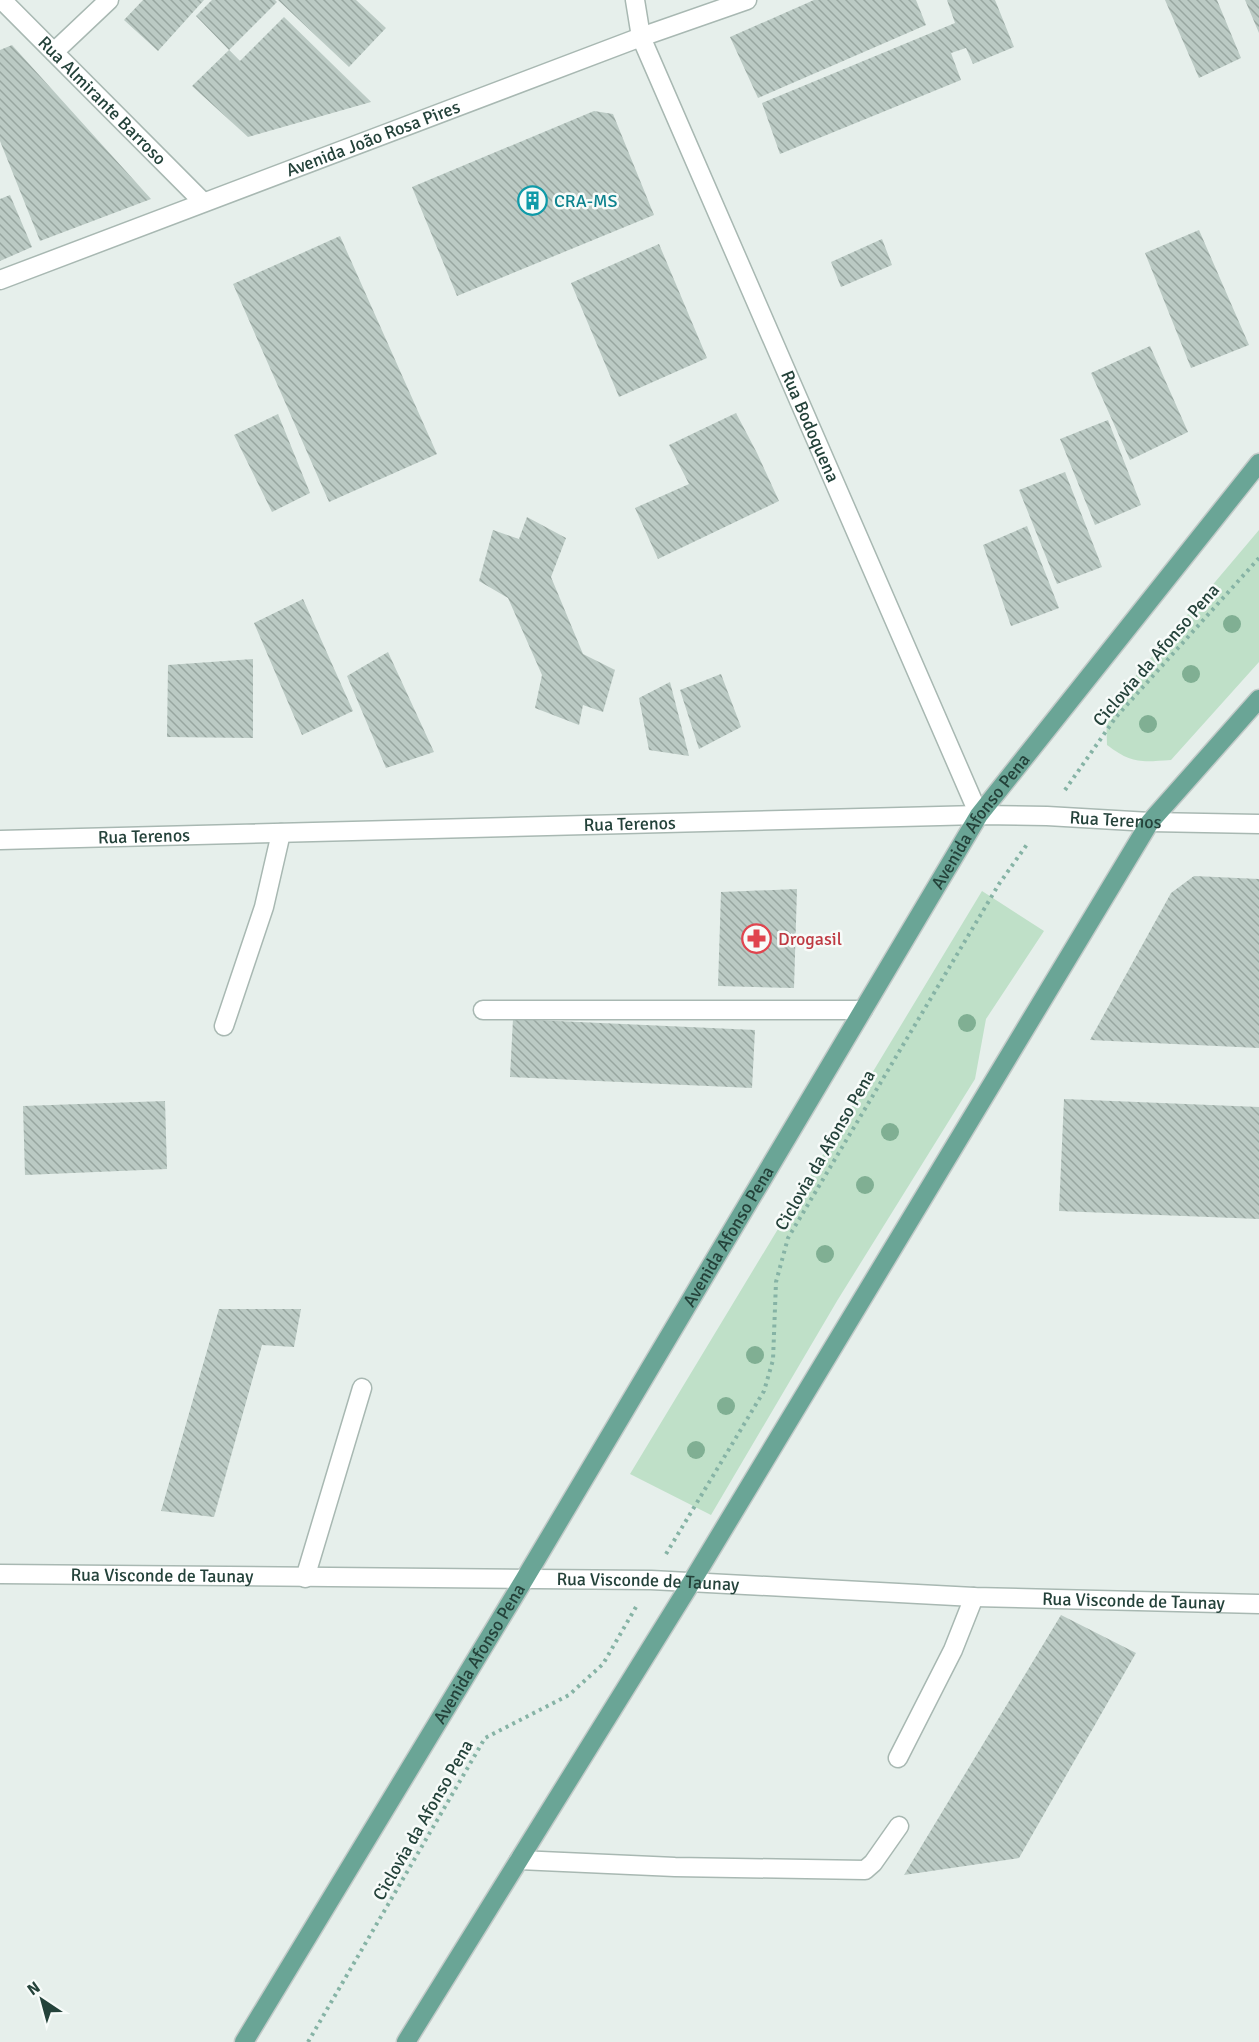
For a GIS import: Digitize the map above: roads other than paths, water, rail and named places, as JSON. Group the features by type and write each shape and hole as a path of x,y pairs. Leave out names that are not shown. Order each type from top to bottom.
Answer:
{"main road":[{"name":"Avenida Afonso Pena","path":"244,2042 524,1580 979,815 1259,463"},
{"path":"406,2042 691,1583 1150,822 1259,699"}],"street":[{"name":"Rua Almirante Barroso","path":"2,0 203,202"},
{"path":"54,52 109,0"},
{"name":"Rua Bodoquena","path":"635,0 641,38 979,815"},
{"name":"Avenida João Rosa Pires","path":"0,280 747,0"},
{"name":"Rua Terenos","path":"0,840 979,815 1259,824"},
{"path":"224,1026 264,907 281,833"},
{"path":"483,1010 862,1010"},
{"path":"305,1578 362,1388"},
{"name":"Rua Visconde de Taunay","path":"0,1574 651,1581 974,1597 1259,1604"},
{"path":"898,1758 953,1650 974,1597"},
{"path":"519,1860 675,1867 865,1870 873,1863 899,1826"}],"place":[{"name":"CRA-MS","path":"533,201"},
{"name":"Drogasil","path":"757,939"}]}
